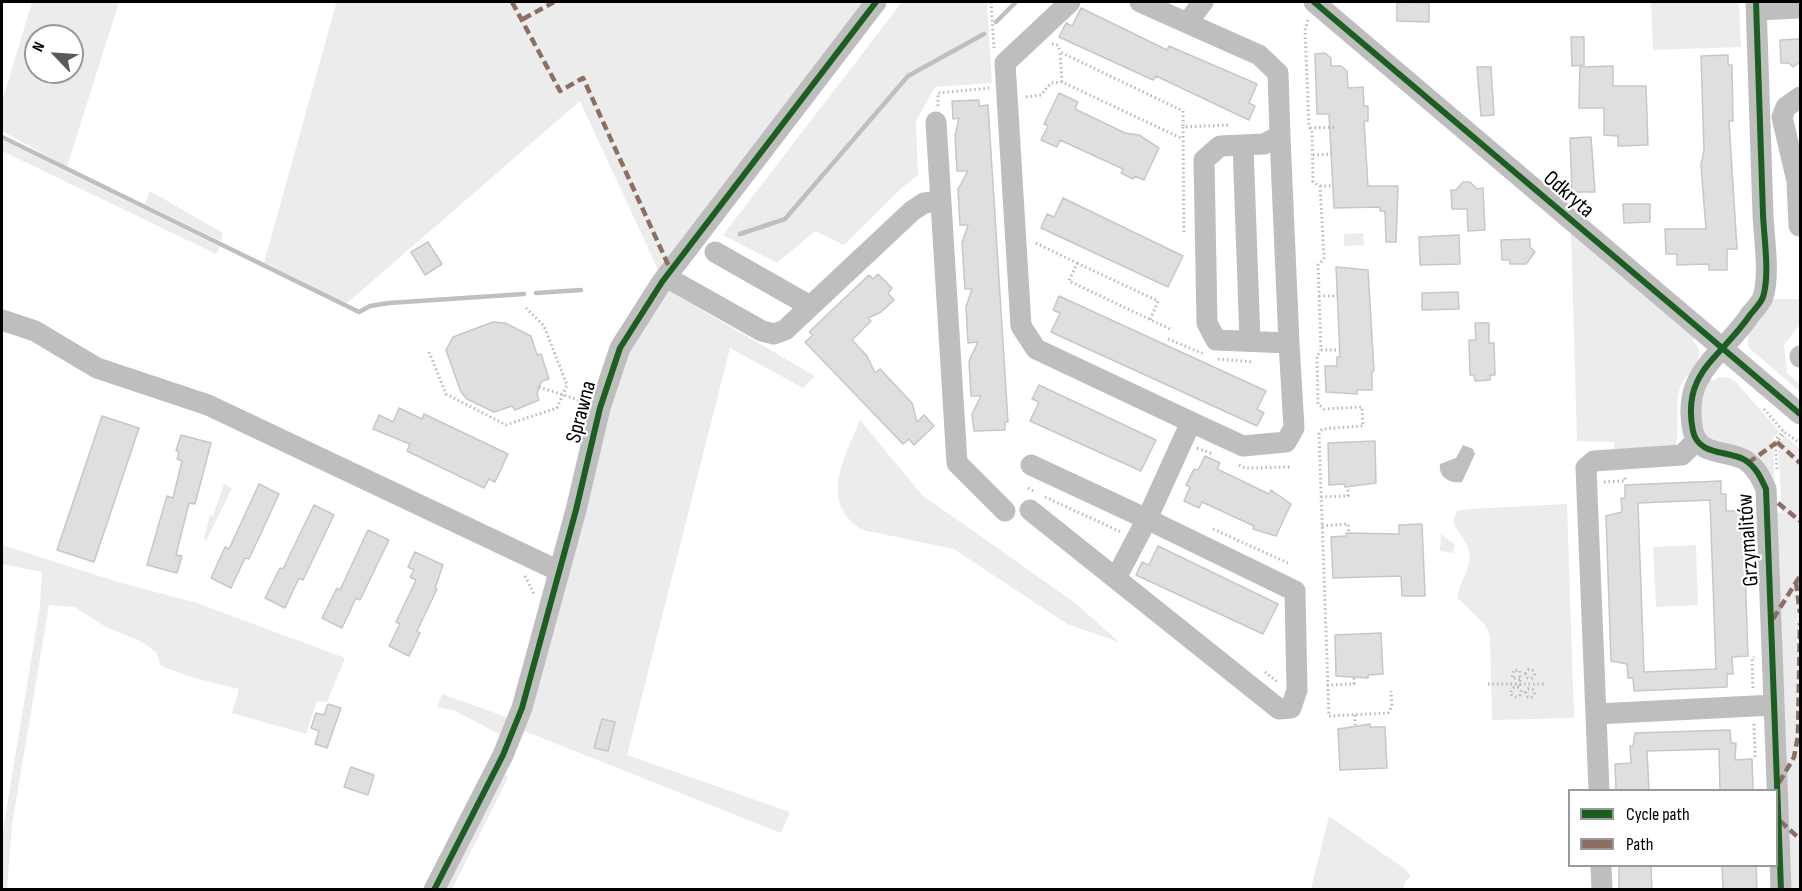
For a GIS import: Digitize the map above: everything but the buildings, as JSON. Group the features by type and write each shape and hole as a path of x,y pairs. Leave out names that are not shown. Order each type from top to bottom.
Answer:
{"street":[{"name":"Sprawna","path":"434,890 503,755 522,708 612,368 633,326 666,277 876,2"},
{"path":"1070,2 1005,63 1021,326 1036,348 1243,446 1286,442 1294,428 1278,73 1259,55 1140,2"},
{"path":"1187,23 1203,2"},
{"path":"1599,789 1586,468 1594,461 1671,458 1682,455 1697,440 1692,424 1691,390 1704,368 1738,333 1763,297 1764,227 1756,6 1800,8"},
{"name":"Odkryta","path":"1315,9 1800,414"},
{"path":"1764,227 1800,226 1797,181 1782,117 1786,107 1800,97"},
{"path":"936,122 939,201 957,462 1005,511"},
{"path":"1280,136 1264,144 1220,146 1204,160 1207,323 1216,340 1289,343"},
{"path":"1243,145 1250,341"},
{"path":"666,277 762,331 774,334 785,330 912,211 924,203 939,201"},
{"path":"715,252 810,306"},
{"path":"2,320 35,331 97,369 208,405 559,572"},
{"path":"1116,578 1142,517 1191,422"},
{"name":"Grzymalitów","path":"1697,440 1716,453 1745,460 1755,469 1766,489 1764,706 1772,789"},
{"path":"1031,465 1295,591 1295,696 1291,708 1279,709 1271,690 1116,578 1035,502"},
{"path":"1596,714 1764,706"},
{"name":"Grzymalitów","path":"1778,858 1781,890"},
{"path":"1601,867 1602,890"}],"path":[{"path":"991,2 994,56"},
{"path":"1315,9 1305,30 1313,182 1320,186 1333,186"},
{"path":"1062,82 1060,52 1183,111 1184,232"},
{"path":"1027,108 1026,97 1041,95 1051,83 1062,82 1183,139"},
{"path":"936,122 939,119 938,93 984,90 994,84"},
{"path":"1183,127 1232,125"},
{"path":"1310,128 1337,127"},
{"path":"1312,155 1332,154"},
{"path":"1320,186 1324,259 1318,265 1321,350 1317,356 1317,404 1324,409 1362,407 1363,426 1322,429 1319,434 1329,716 1388,713 1392,706 1391,691"},
{"path":"1035,231 1036,253"},
{"path":"1036,243 1158,301 1150,320"},
{"path":"1077,262 1069,281 1172,330"},
{"path":"1319,296 1338,296"},
{"path":"429,352 446,394 506,425 557,408 567,385 544,326 526,308"},
{"path":"1321,350 1340,350"},
{"path":"539,387 582,401"},
{"path":"1783,431 1775,440 1776,443 1785,433 1800,443"},
{"path":"1587,483 1625,481 1624,470"},
{"path":"1321,497 1348,496 1348,487"},
{"path":"1028,488 1035,502 1128,535 1142,517"},
{"path":"1035,502 1057,508"},
{"path":"1322,526 1348,524 1349,533"},
{"path":"516,571 526,577 536,601"},
{"path":"1758,657 1752,658 1764,706 1755,757 1766,757"},
{"path":"1262,670 1271,690"},
{"path":"1271,690 1278,671"},
{"path":"1526,676 1526,686"},
{"path":"1327,685 1354,684 1354,678"},
{"path":"1520,679 1520,686"},
{"path":"1488,684 1526,686 1544,684"},
{"path":"1271,690 1295,696"},
{"path":"1355,715 1356,725"}],"shaded area":[{"path":"32,2 119,2 67,167 2,131 2,102 24,29 24,84 84,84 84,24 25,24"},
{"path":"331,2 868,2 660,274 580,101 346,304 264,263 336,4"},
{"path":"902,2 987,2 992,83 935,87 916,121 918,175 844,245 815,231 777,263 723,235"},
{"path":"1651,2 1739,2 1741,47 1653,50"},
{"path":"2,140 220,247 216,254 2,151"},
{"path":"150,191 223,233 221,241 145,204"},
{"path":"1571,232 1696,337 1693,341 1698,348 1699,358 1681,385 1674,451 1614,454 1614,442 1577,441"},
{"path":"1363,233 1364,245 1344,246 1344,234"},
{"path":"669,291 815,376 803,388 730,348 627,755 790,812 781,833 524,731 606,413 625,358"},
{"path":"1772,299 1800,299 1800,324 1784,345 1787,373 1800,384 1800,392 1748,347 1748,332"},
{"path":"1719,377 1735,381 1779,431 1773,439 1775,498 1703,435 1698,402 1710,378 1714,381"},
{"path":"860,420 922,495 1074,602 1119,642 1067,624 954,549 863,530 849,519 841,507 838,493 839,479 842,464"},
{"path":"1785,436 1800,449 1800,889 1791,889 1776,512 1782,513 1778,444"},
{"path":"1463,445 1473,449 1475,454 1462,482 1449,481 1441,473 1440,464 1456,458"},
{"path":"224,484 232,488 206,541 204,539 210,515 213,516"},
{"path":"1567,504 1574,718 1492,720 1490,636 1486,626 1458,598 1470,554 1453,521 1457,511"},
{"path":"1441,534 1455,545 1453,553 1440,551"},
{"path":"2,545 118,582 197,603 345,658 327,702 317,701 306,734 232,713 239,689 194,678 161,666 156,652 140,641 106,627 74,607 49,605 12,825 7,889 2,889 2,836 40,606 42,572 2,564"},
{"path":"1696,545 1698,605 1656,607 1653,547"},
{"path":"442,694 509,718 503,736 453,710 437,707"},
{"path":"502,771 508,778 452,889 442,890"},
{"path":"1329,816 1405,869 1411,876 1405,882 1403,889 1311,889"}],"waterway":[{"path":"996,22 1016,2"},
{"path":"740,234 785,219 908,76 984,34"},
{"path":"2,137 359,312 370,306 389,303 524,294"},
{"path":"536,293 581,290"}],"marked path":[{"path":"512,2 560,91 583,78 671,271"},
{"path":"523,19 554,2"},
{"path":"1777,442 1800,463"},
{"path":"1748,463 1776,443"},
{"path":"1778,503 1800,521"},
{"path":"1773,619 1800,576"},
{"path":"1796,582 1800,613"},
{"path":"1779,783 1794,757 1798,736 1800,623"},
{"path":"1780,821 1800,839"}],"cycle path":[{"path":"434,890 503,755 522,708 576,510 600,408 620,348 662,282 876,2"},
{"path":"1314,2 1800,414"},
{"path":"1756,2 1766,256 1765,288 1759,304 1706,367 1698,380 1691,411 1693,431 1701,445 1707,449 1745,460 1755,469 1766,489 1777,789"},
{"path":"1778,810 1781,890"}]}
